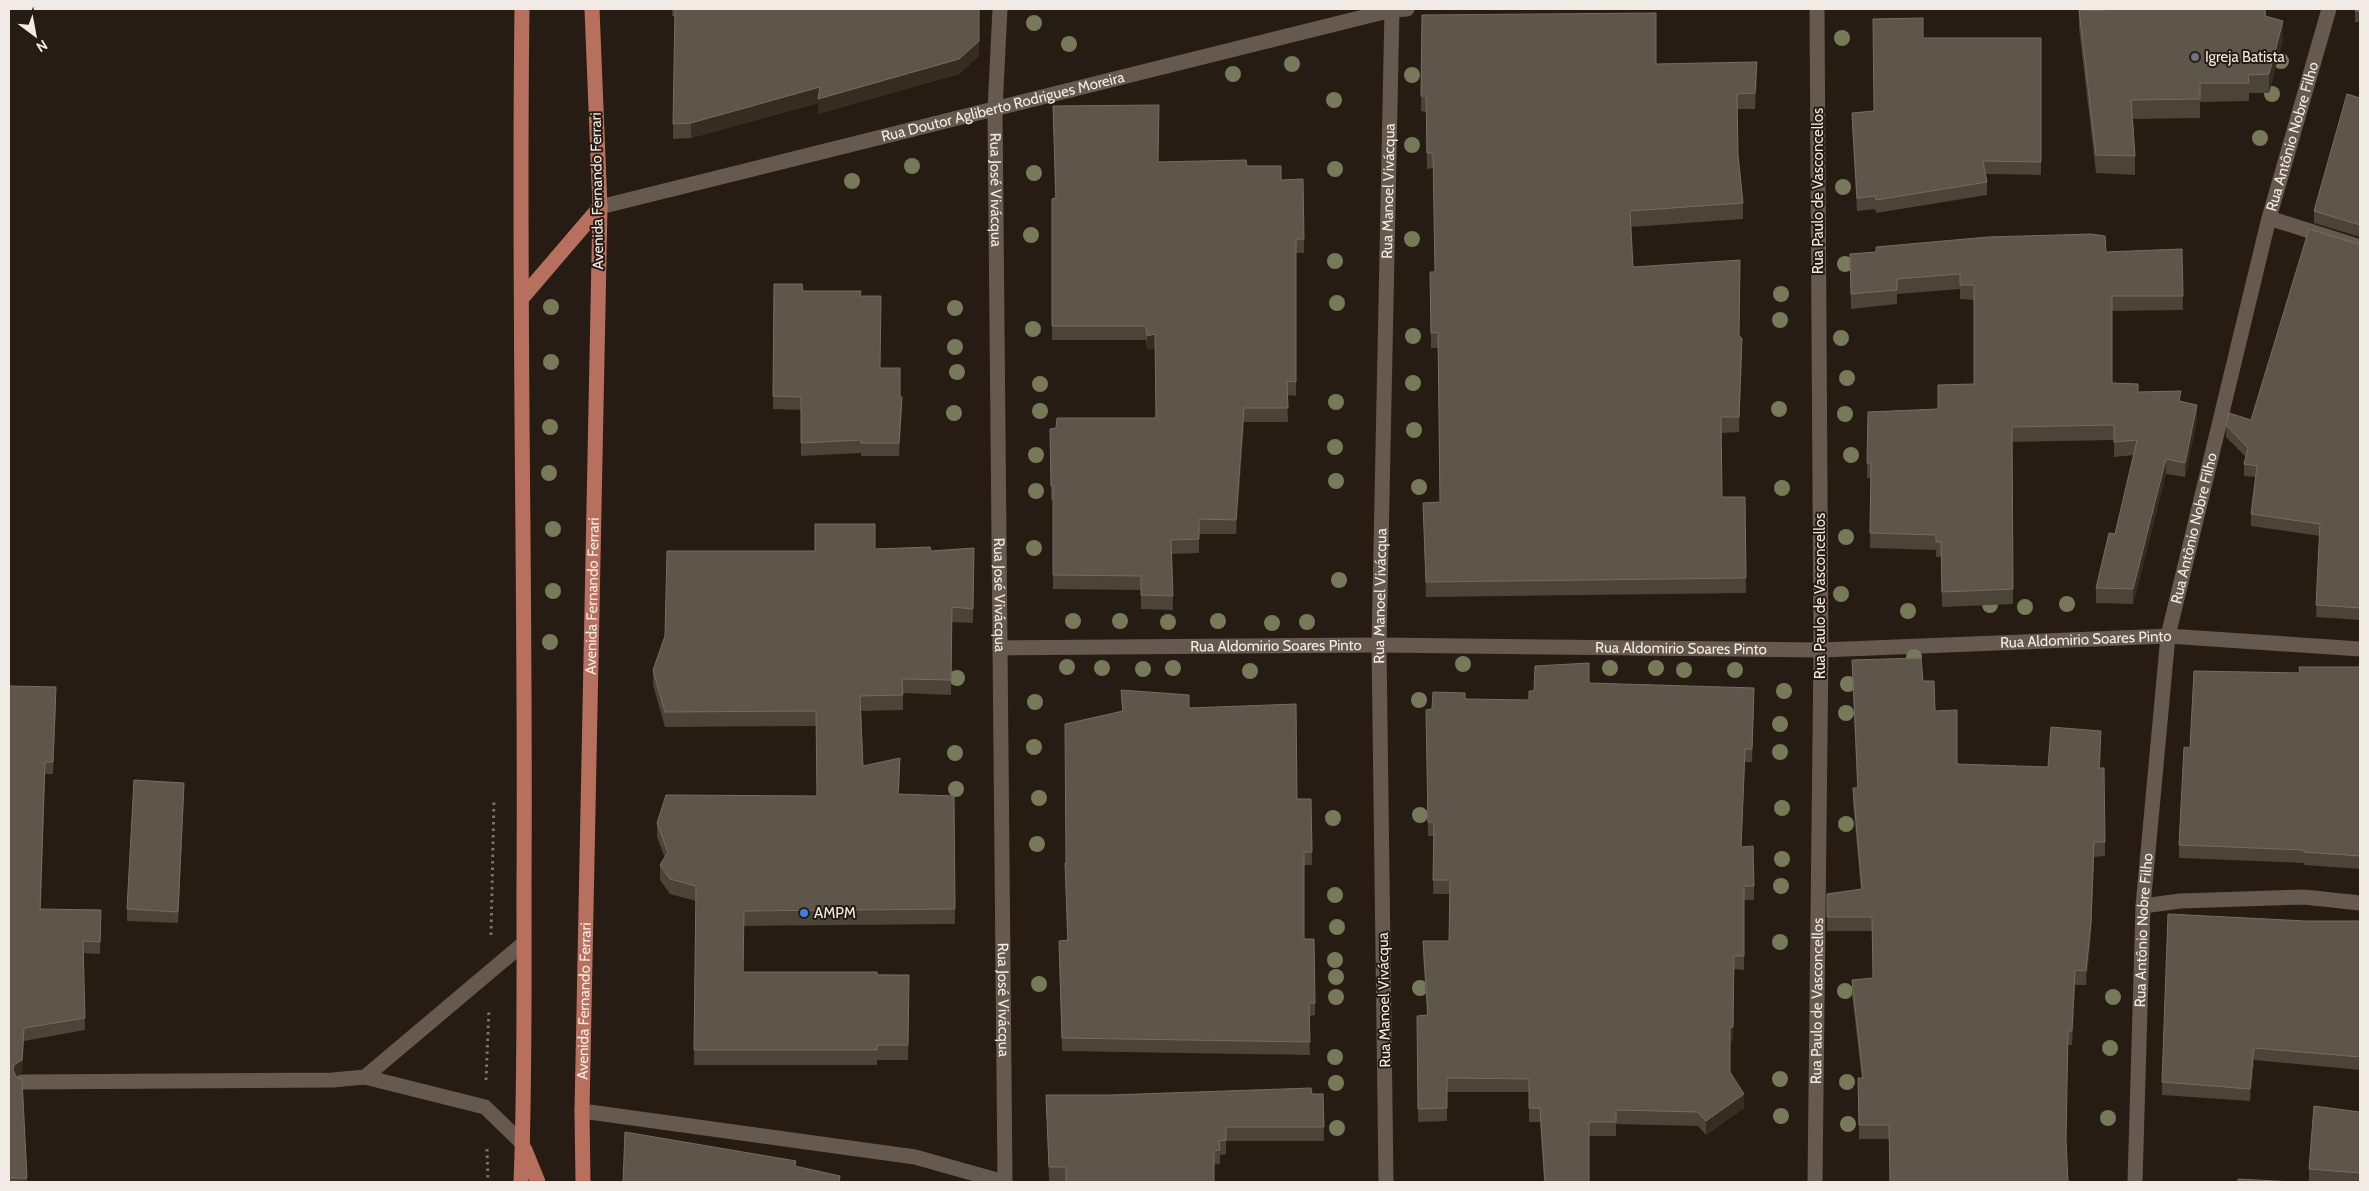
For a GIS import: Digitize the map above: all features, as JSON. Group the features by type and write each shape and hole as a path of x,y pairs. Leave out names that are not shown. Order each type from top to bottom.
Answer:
{"main road":[{"path":"521,1182 523,1144 524,943 520,188 522,9"},
{"name":"Avenida Fernando Ferrari","path":"583,1182 582,1111 600,207 592,9"},
{"path":"522,298 600,207"},
{"path":"523,1144 538,1182"}],"street":[{"name":"Rua José Vivácqua","path":"1000,9 995,110 1004,1182"},
{"name":"Rua Doutor Agliberto Rodrigues Moreira","path":"600,207 1397,9"},
{"name":"Rua Manoel Vivácqua","path":"1386,1182 1379,645 1397,9"},
{"name":"Rua Paulo de Vasconcellos","path":"1815,1182 1821,650 1817,9"},
{"name":"Rua Antônio Nobre Filho","path":"2135,1182 2143,906 2168,636 2269,218 2329,9"},
{"path":"2269,218 2360,247"},
{"name":"Rua Aldomirio Soares Pinto","path":"1000,648 1379,645 1821,650 2168,636 2360,649"},
{"path":"2143,906 2180,901 2304,897 2360,903"},
{"path":"366,1077 524,943"},
{"path":"22,1082 333,1080 366,1077 486,1107 523,1144"},
{"path":"582,1111 915,1157 1004,1182"}],"building":[{"path":"675,9 979,9 979,41 959,59 818,99 820,87 691,123 673,124"},
{"name":"Igreja Batista","path":"2111,9 2265,9 2265,16 2283,21 2269,74 2248,75 2249,83 2200,83 2200,99 2131,100 2135,156 2096,155 2079,10 2111,11"},
{"path":"1656,13 1656,64 1757,62 1755,93 1737,94 1738,155 1743,203 1630,211 1633,267 1740,260 1739,336 1742,338 1739,417 1721,417 1722,497 1745,497 1746,578 1426,582 1423,503 1440,502 1438,332 1431,333 1430,272 1435,272 1433,153 1427,153 1426,96 1421,96 1422,15"},
{"path":"1923,18 1923,38 2041,38 2041,162 1983,161 1987,182 1876,200 1875,196 1857,198 1852,113 1874,111 1873,19"},
{"path":"2347,94 2360,98 2360,225 2314,211"},
{"path":"1159,105 1158,162 1246,160 1247,166 1281,166 1281,180 1303,179 1304,239 1296,239 1296,382 1287,381 1288,408 1244,408 1236,520 1199,519 1199,539 1171,540 1173,596 1141,595 1141,576 1053,575 1053,486 1051,486 1050,429 1056,428 1057,418 1156,418 1155,334 1147,336 1146,326 1052,326 1052,199 1056,198 1053,106"},
{"path":"2309,229 2360,244 2360,608 2316,605 2320,524 2251,514 2257,466 2244,464 2248,448 2226,425 2229,413 2251,420"},
{"path":"2091,234 2105,236 2106,252 2182,249 2183,296 2112,296 2112,383 2138,384 2138,392 2181,391 2179,401 2197,405 2185,463 2166,459 2133,589 2096,588 2109,533 2115,534 2137,440 2114,442 2114,425 2012,427 2013,589 1942,592 1941,542 1936,542 1936,535 1870,533 1871,463 1867,463 1868,412 1938,409 1938,385 1974,384 1974,285 1960,285 1960,274 1897,279 1897,290 1851,294 1850,254 1876,252 1876,247 1988,237"},
{"path":"774,284 802,284 803,291 861,291 860,296 881,296 880,368 900,368 900,397 902,397 899,443 861,443 861,440 801,443 801,397 773,396"},
{"path":"815,524 875,524 875,549 930,547 931,551 974,548 973,609 952,607 951,680 902,679 903,695 860,696 863,766 900,758 898,794 954,796 955,909 744,911 743,972 877,972 877,975 909,975 908,1045 877,1045 877,1050 694,1050 696,886 670,879 660,865 668,852 657,823 666,795 817,796 816,711 665,712 653,670 665,636 667,551 815,551"},
{"path":"1921,658 1923,681 1934,681 1935,711 1957,710 1957,764 2048,767 2051,727 2101,731 2099,768 2104,768 2105,842 2094,842 2091,922 2086,971 2075,970 2072,1031 2068,1031 2066,1139 2068,1182 1890,1182 1889,1125 1859,1125 1858,1078 1863,1078 1852,980 1873,978 1872,917 1827,917 1827,894 1862,889 1853,788 1858,788 1852,660"},
{"path":"1589,663 1589,683 1754,688 1752,749 1745,749 1741,847 1753,846 1754,886 1744,886 1744,956 1734,956 1733,1027 1730,1028 1730,1072 1744,1094 1706,1121 1698,1112 1616,1110 1616,1122 1589,1122 1589,1182 1545,1182 1540,1108 1529,1108 1529,1079 1447,1078 1447,1108 1418,1109 1417,1016 1428,1015 1423,941 1449,941 1450,880 1433,880 1434,822 1428,822 1426,710 1432,709 1433,692 1465,693 1465,699 1529,700 1529,691 1534,691 1535,666"},
{"path":"2299,667 2360,667 2360,856 2304,852 2304,850 2179,845 2184,747 2190,748 2194,671 2300,673"},
{"path":"9,686 56,687 53,762 45,762 40,909 101,910 100,942 83,941 85,1018 24,1028 22,1060 14,1065 13,1070 17,1078 22,1079 27,1178 9,1178"},
{"path":"1121,690 1189,695 1189,708 1296,704 1297,799 1311,799 1312,852 1304,852 1304,939 1314,939 1315,1003 1309,1003 1310,1042 1062,1038 1059,941 1068,940 1065,863 1065,724 1123,711"},
{"path":"134,780 184,783 178,912 127,909"},
{"path":"2168,914 2306,921 2360,921 2360,1057 2254,1048 2250,1089 2162,1082"},
{"path":"1311,1088 1312,1094 1323,1094 1324,1127 1226,1127 1226,1140 1219,1141 1220,1150 1214,1151 1214,1182 1066,1182 1066,1167 1049,1167 1046,1095 1111,1095"},
{"path":"2314,1106 2360,1112 2360,1173 2309,1169"},
{"path":"625,1132 796,1161 795,1166 840,1176 839,1182 623,1182"},
{"path":"2238,1179 2294,1182 2238,1182"}],"place":[{"name":"Igreja Batista","path":"2195,57"},
{"name":"AMPM","path":"804,913"}]}
